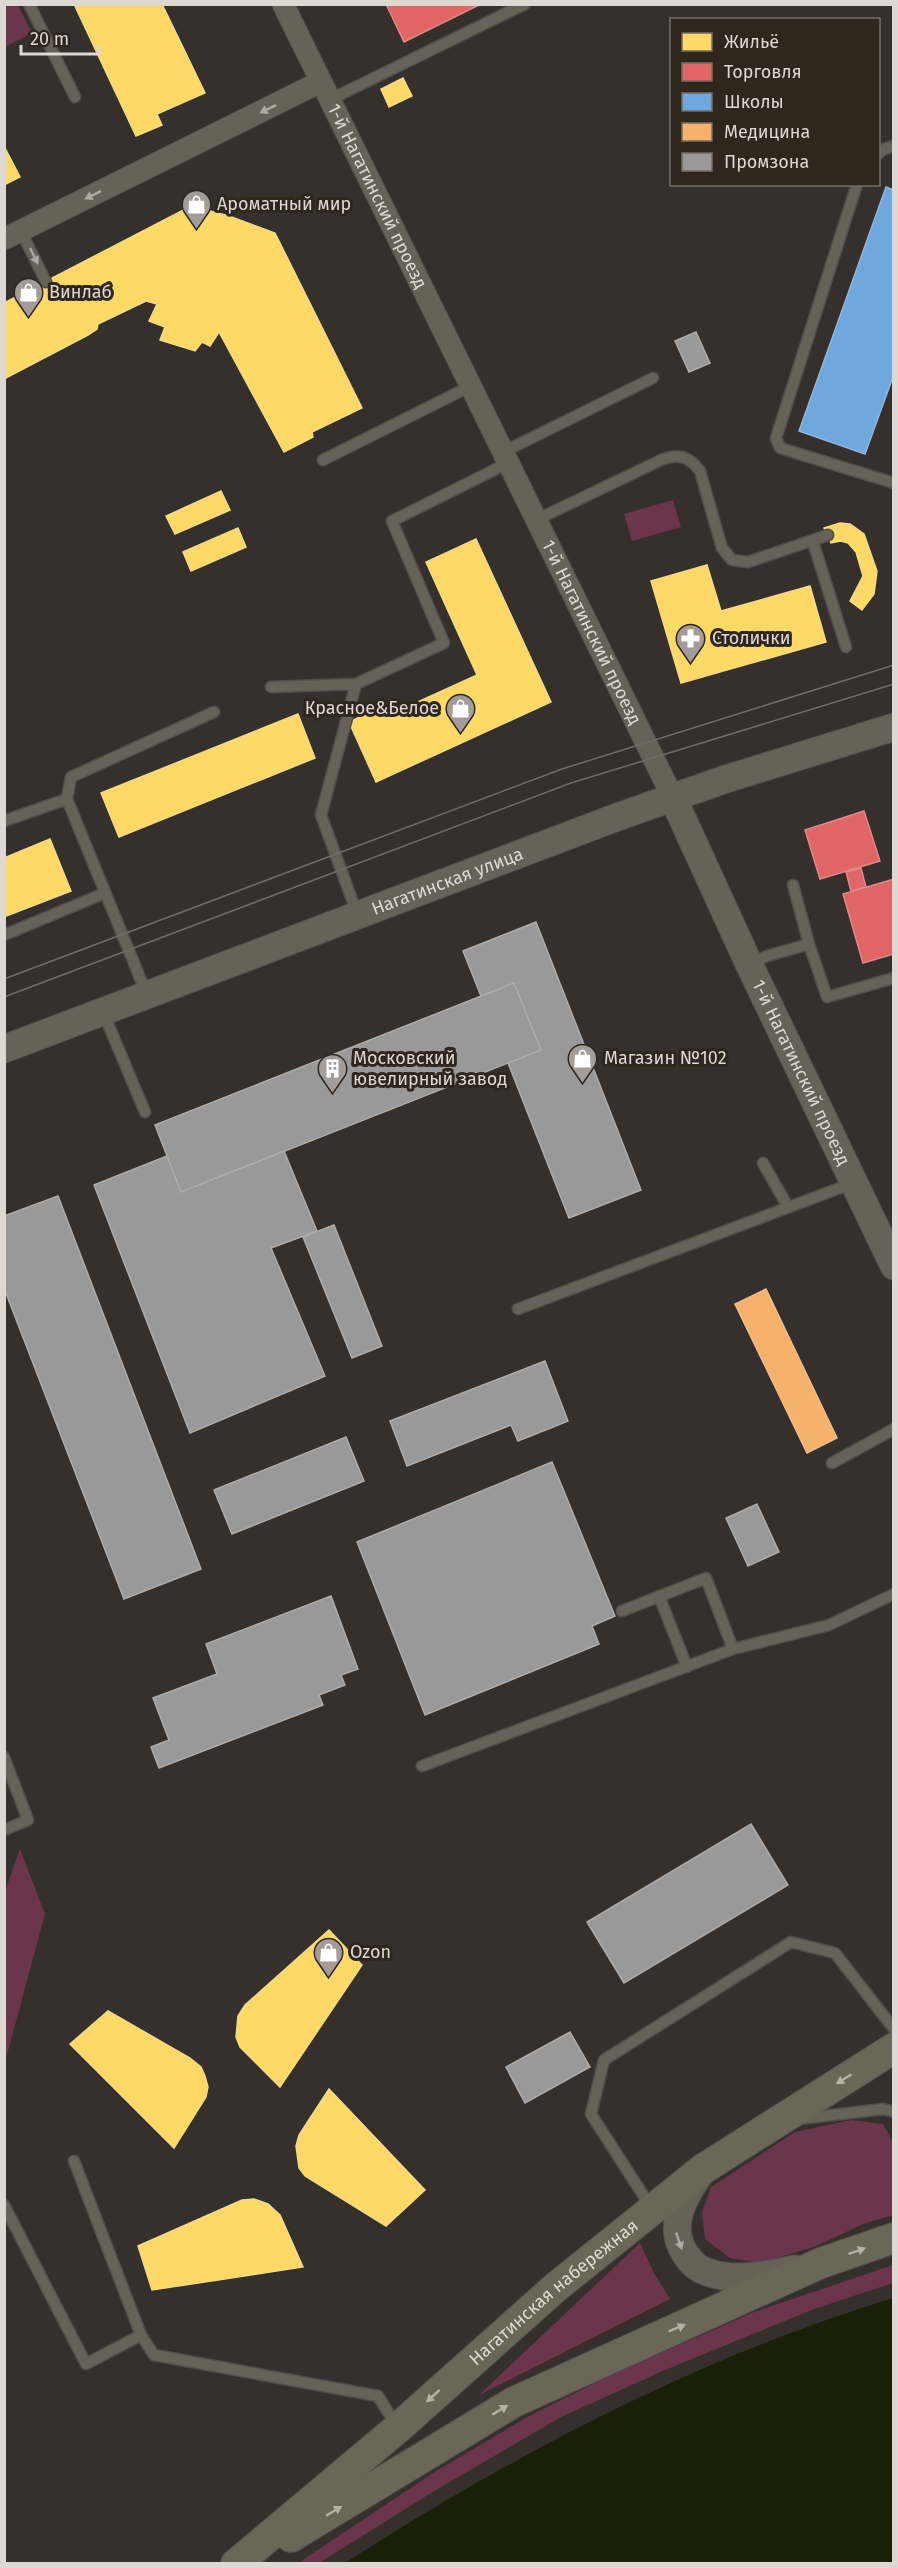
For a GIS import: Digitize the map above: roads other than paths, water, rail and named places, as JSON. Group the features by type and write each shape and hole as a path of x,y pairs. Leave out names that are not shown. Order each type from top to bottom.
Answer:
{"main road":[{"name":"Нагатинская набережная","path":"236,2564 398,2428 556,2287 703,2169 894,2048"},
{"path":"248,2564 514,2402 821,2263 894,2238"}],"street":[{"name":"1-й Нагатинский проезд","path":"283,4 673,798 749,964 894,1266"},
{"path":"13,235 324,91"},
{"name":"Нагатинская улица","path":"4,1049 673,798 726,779 894,727"},
{"path":"703,2169 687,2192 678,2214 676,2232 681,2248 691,2263 706,2272 728,2277 771,2274 821,2263"}],"lane":[{"path":"29,4 75,97"},
{"path":"324,91 525,4"},
{"path":"880,153 884,149 894,147"},
{"path":"856,186 776,438 780,448 894,483"},
{"path":"13,235 46,282"},
{"path":"271,687 356,684 444,643 392,521 653,378"},
{"path":"323,460 471,386"},
{"path":"536,520 661,460 678,456 693,462 700,471 722,548 732,560 748,562 813,542 828,535"},
{"path":"813,542 846,647"},
{"path":"356,684 321,815 358,916"},
{"path":"147,996 67,799 71,777 214,712"},
{"path":"4,821 67,799"},
{"path":"793,885 809,944 827,997 894,978"},
{"path":"4,935 105,892"},
{"path":"749,964 767,956 809,944"},
{"path":"103,1012 144,1112"},
{"path":"763,1163 788,1207"},
{"path":"518,1310 853,1183"},
{"path":"832,1463 894,1429"},
{"path":"622,1611 706,1578 734,1649"},
{"path":"422,1766 734,1649 829,1625 894,1594"},
{"path":"659,1596 687,1667"},
{"path":"4,1758 28,1820 4,1830"},
{"path":"653,2210 591,2114 604,2060 791,1942 835,1953 894,2029"},
{"path":"775,2122 883,2109 894,2112"},
{"path":"74,2161 141,2335 154,2355 378,2396 398,2428"},
{"path":"4,2205 86,2364 141,2335"}],"tram line":[{"path":"4,979 562,769 894,665"},
{"path":"4,997 571,783 894,684"}],"place":[{"name":"Ароматный мир","path":"196,230"},
{"name":"Винлаб","path":"28,318"},
{"name":"Столички","path":"691,664"},
{"name":"Красное&Белое","path":"460,734"},
{"name":"Магазин №102","path":"583,1084"},
{"name":"Московский ювелирный завод","path":"332,1094"},
{"name":"Ozon","path":"329,1978"}]}
